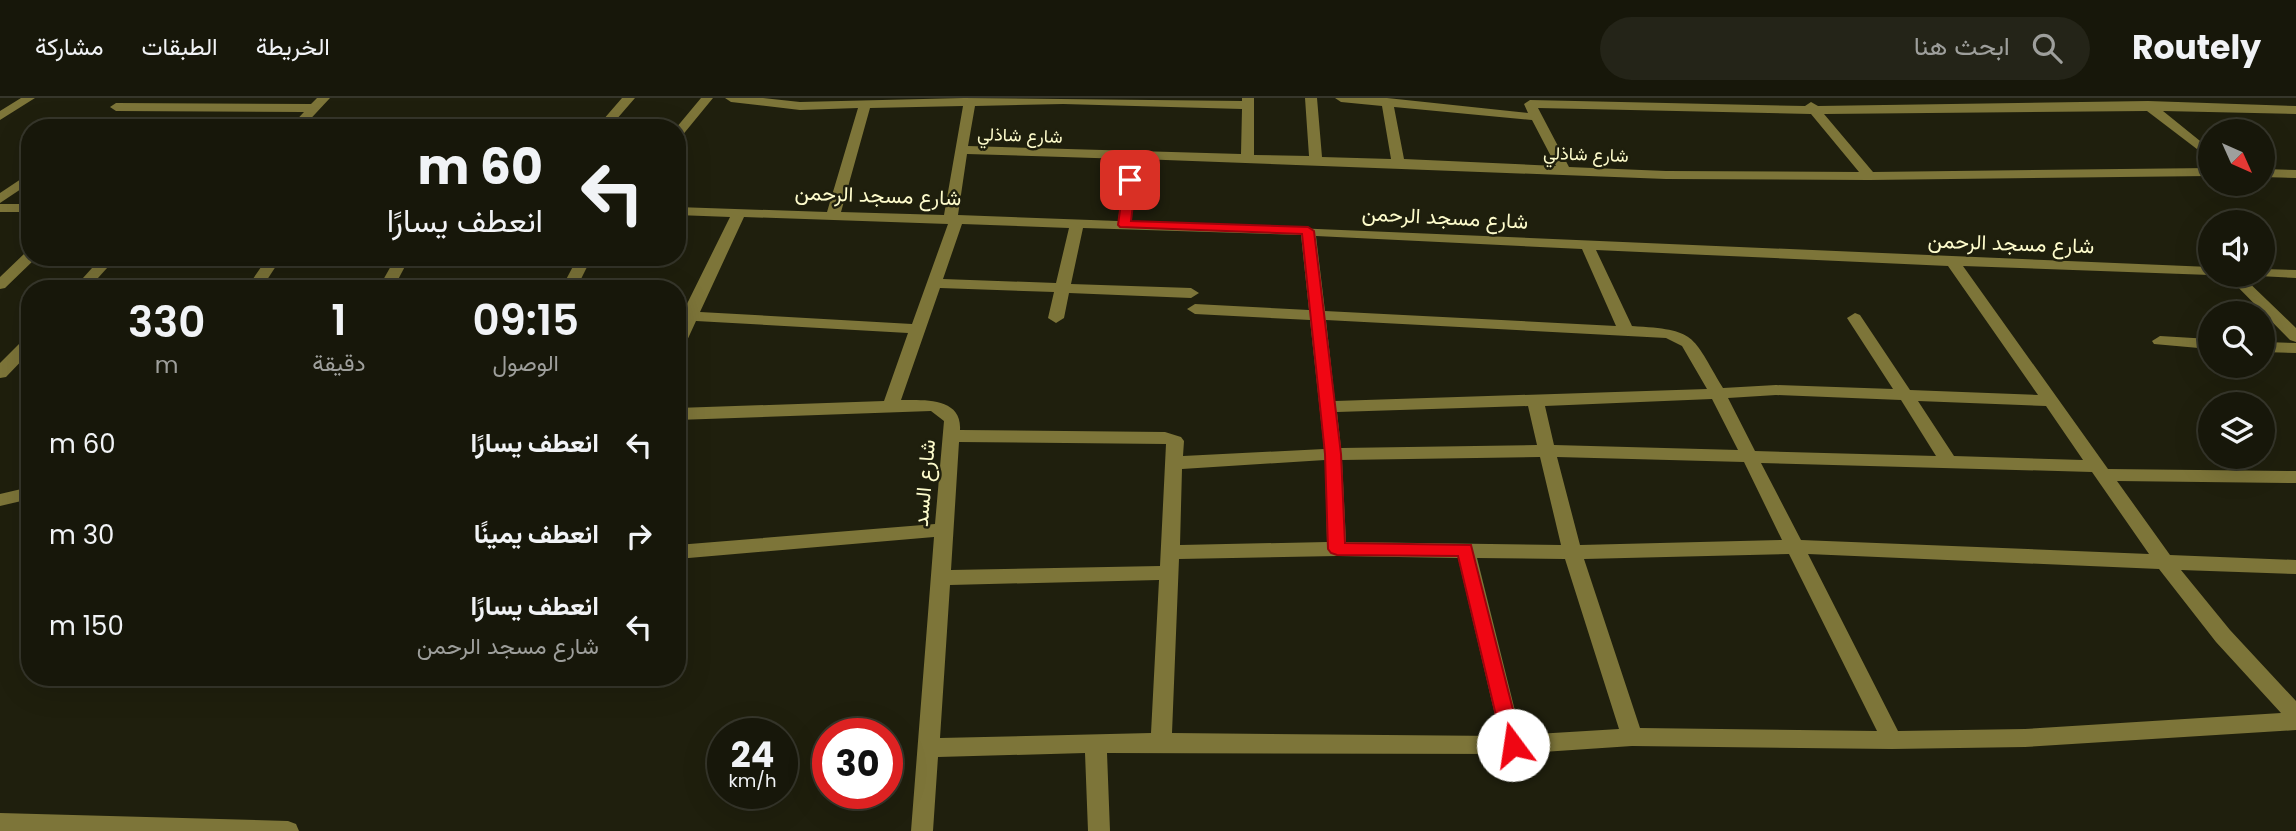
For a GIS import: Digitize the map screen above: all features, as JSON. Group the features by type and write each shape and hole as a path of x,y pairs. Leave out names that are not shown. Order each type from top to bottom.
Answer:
{"street":[{"path":"0,116 29,98"},
{"path":"304,119 324,98"},
{"path":"610,119 629,98"},
{"path":"686,123 706,98"},
{"path":"731,98 800,106 970,100 1248,102 1247,160"},
{"path":"1311,98 1316,161"},
{"path":"1341,98 1536,117"},
{"path":"1804,98 1870,176"},
{"path":"2140,98 2198,146"},
{"path":"890,407 954,219 961,150 970,100"},
{"path":"1565,171 1528,101 1815,110 2151,107 2296,110"},
{"path":"1387,102 1398,163"},
{"path":"832,215 865,105"},
{"path":"116,107 314,108"},
{"name":"شارع شاذلي","path":"961,150 1398,163 1565,171 1870,176 2198,172"},
{"path":"1124,225 1133,157"},
{"path":"2275,173 2296,174"},
{"path":"0,199 21,184"},
{"path":"0,208 21,208"},
{"name":"شارع مسجد الرحمن","path":"686,211 1308,231 1953,262 2198,271"},
{"path":"686,325 740,211"},
{"path":"1056,318 1077,223"},
{"path":"1308,231 1333,454 1337,549"},
{"path":"1587,245 1626,331"},
{"path":"1953,262 2163,560 2222,636 2296,715"},
{"path":"0,285 21,265"},
{"path":"88,280 102,266"},
{"path":"2275,273 2296,274"},
{"path":"934,283 1191,293"},
{"path":"2245,287 2296,337"},
{"path":"1195,309 1668,333 1684,339 1717,392 1892,740"},
{"path":"690,316 918,329"},
{"path":"1855,318 1950,463"},
{"path":"2160,341 2198,343"},
{"path":"2275,347 2296,348"},
{"path":"0,373 21,351"},
{"path":"1327,407 1790,390 2052,401"},
{"path":"1535,401 1572,552 1632,737"},
{"name":"شارع السد","path":"686,414 935,406 944,409 952,421 922,831"},
{"path":"950,436 1165,438 1176,444 1161,742"},
{"path":"1175,463 1333,454 1546,451 2296,477"},
{"path":"0,500 21,495"},
{"path":"686,551 943,530"},
{"path":"1171,552 1337,549 1572,552 1795,547 2296,567"},
{"path":"1465,549 1513,745"},
{"path":"940,578 1169,573"},
{"path":"928,748 1161,742 1513,745 1632,737 1892,740 2025,738 2296,721"},
{"path":"1096,744 1099,831"},
{"path":"0,823 288,831"}],"route":[{"path":"1130,180 1124,225 1308,231 1333,454 1337,549 1465,549 1513,745"}]}
